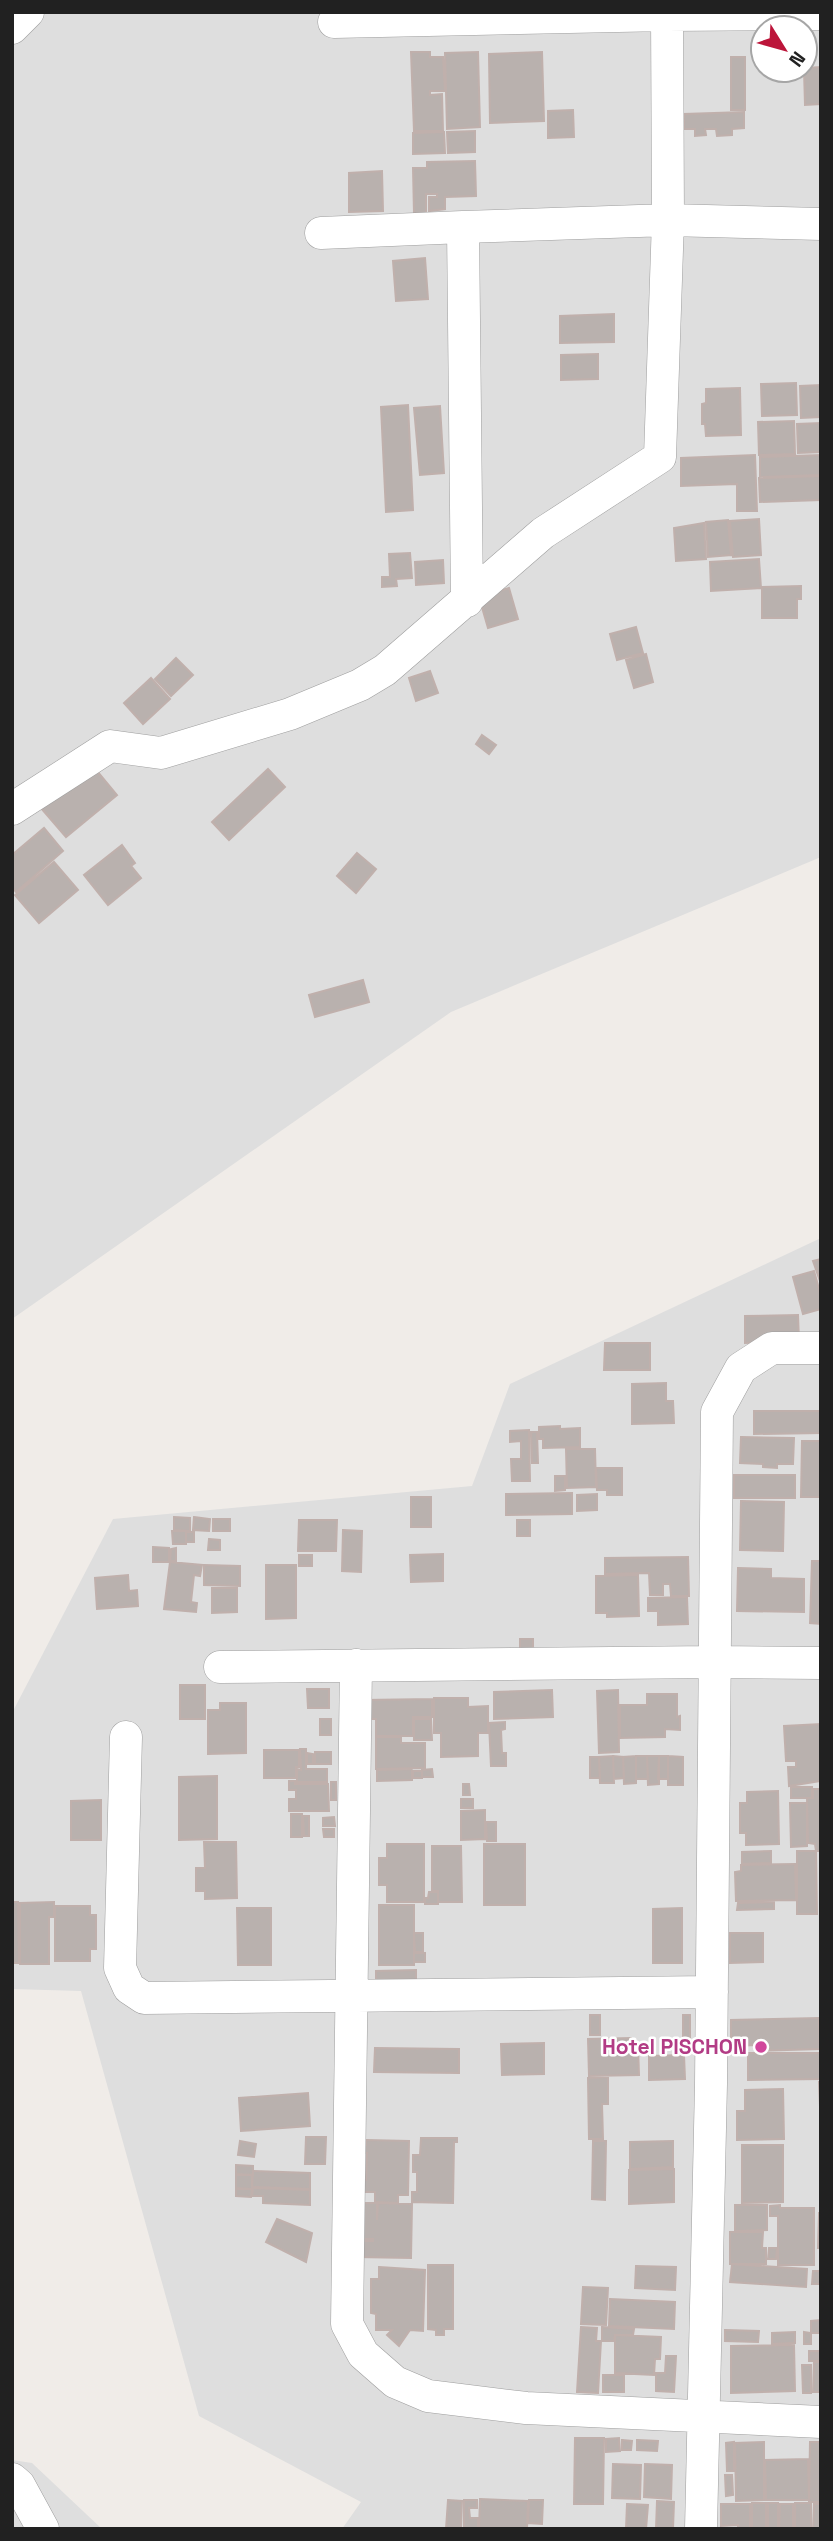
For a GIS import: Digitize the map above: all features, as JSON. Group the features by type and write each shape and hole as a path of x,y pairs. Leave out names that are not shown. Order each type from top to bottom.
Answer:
{"street":[{"path":"12,28 28,12"},
{"path":"334,22 667,14 821,14"},
{"path":"12,809 110,746 161,753 290,714 360,685 385,670 543,533 660,457 668,220 667,14"},
{"path":"321,233 668,220 821,224"},
{"path":"463,227 467,600"},
{"path":"701,2529 712,1992 717,1412 741,1368 772,1349 821,1348"},
{"path":"219,1667 714,1662 821,1664"},
{"path":"356,1665 347,2324 363,2354 395,2382 428,2396 526,2408 821,2422"},
{"path":"126,1737 120,1968 129,1988 144,1998 712,1992"},
{"path":"12,2479 19,2485 43,2529"}],"shaded area":[{"path":"12,12 821,12 821,857 451,1012 12,1319"},
{"path":"821,1238 821,2529 342,2529 361,2502 199,2416 81,1991 12,1989 12,1713 113,1519 472,1486 510,1384"},
{"path":"12,2460 32,2463 102,2529 12,2529"}],"building":[{"path":"411,52 430,52 430,57 443,57 445,91 430,91 430,95 442,94 443,131 414,131"},
{"path":"478,52 480,127 447,129 445,53"},
{"path":"542,52 544,121 490,123 489,54"},
{"path":"731,57 745,57 745,110 731,110"},
{"path":"819,67 821,104 805,105 804,84 819,84"},
{"path":"573,110 574,137 548,138 548,111"},
{"path":"744,112 744,128 732,129 732,135 717,136 716,129 705,129 706,135 695,136 695,129 684,129 684,114"},
{"path":"475,131 475,152 448,153 447,132"},
{"path":"444,132 445,153 413,154 413,133"},
{"path":"475,161 476,196 445,197 445,209 429,211 429,197 437,197 437,194 426,194 426,213 414,213 413,168 427,168 427,162"},
{"path":"382,171 383,211 349,212 349,173"},
{"path":"425,258 428,299 396,301 393,261"},
{"path":"614,314 614,342 560,343 560,316"},
{"path":"598,354 598,379 561,380 561,355"},
{"path":"796,383 797,415 762,416 761,384"},
{"path":"821,385 821,417 801,418 800,386"},
{"path":"740,388 741,435 706,436 705,424 702,424 702,404 706,403 706,389"},
{"path":"408,405 413,510 386,512 381,407"},
{"path":"440,406 444,473 420,475 414,408"},
{"path":"794,421 795,454 759,455 758,422"},
{"path":"821,423 821,452 798,453 797,424"},
{"path":"755,455 757,511 737,511 737,484 681,486 681,458"},
{"path":"821,455 821,475 760,477 760,457"},
{"path":"821,476 821,500 760,502 759,478"},
{"path":"759,519 761,555 733,557 730,521"},
{"path":"728,520 731,555 708,557 706,522"},
{"path":"704,523 706,559 676,561 674,528"},
{"path":"410,553 412,578 396,579 397,586 382,587 382,577 390,577 389,554"},
{"path":"759,559 761,588 711,591 710,562"},
{"path":"443,560 444,583 416,585 415,562"},
{"path":"801,586 801,599 797,599 797,618 762,618 762,587"},
{"path":"509,588 518,619 488,628 479,597"},
{"path":"636,627 643,653 617,660 610,634"},
{"path":"646,654 653,682 634,688 626,660"},
{"path":"176,658 193,675 171,696 155,679"},
{"path":"430,671 438,693 416,701 409,678"},
{"path":"151,678 170,699 143,724 124,703"},
{"path":"482,735 496,745 489,754 476,744"},
{"path":"92,765 117,795 66,837 41,808"},
{"path":"268,769 285,787 229,840 212,822"},
{"path":"44,828 63,851 16,892 12,887 12,855"},
{"path":"122,845 135,863 131,866 141,878 108,905 84,875"},
{"path":"357,853 376,869 356,893 337,876"},
{"path":"54,862 78,890 39,923 15,895"},
{"path":"363,980 369,1002 315,1017 309,995"},
{"path":"821,1259 821,1281 820,1281 813,1261"},
{"path":"814,1271 821,1296 821,1309 803,1314 793,1277"},
{"path":"798,1315 799,1341 745,1343 745,1316"},
{"path":"605,1343 650,1343 650,1370 604,1370"},
{"path":"666,1383 666,1401 673,1401 674,1423 632,1424 632,1384"},
{"path":"754,1411 821,1411 821,1433 754,1434"},
{"path":"560,1426 560,1429 580,1428 580,1447 543,1448 543,1439 539,1439 539,1427"},
{"path":"529,1430 530,1481 512,1481 511,1459 521,1459 521,1441 510,1442 510,1431"},
{"path":"531,1432 537,1432 538,1463 532,1463"},
{"path":"741,1437 794,1438 793,1464 777,1464 777,1468 740,1463"},
{"path":"802,1441 821,1441 821,1497 801,1497"},
{"path":"566,1449 595,1449 596,1487 567,1488"},
{"path":"596,1468 622,1468 622,1495 607,1495 607,1490 597,1490"},
{"path":"734,1475 795,1475 795,1498 734,1498"},
{"path":"555,1476 565,1476 565,1490 555,1491"},
{"path":"572,1493 572,1514 506,1515 506,1494"},
{"path":"597,1494 597,1510 577,1511 577,1495"},
{"path":"411,1497 431,1497 431,1527 411,1527"},
{"path":"741,1501 784,1502 783,1551 740,1550"},
{"path":"174,1517 190,1518 190,1531 174,1530"},
{"path":"194,1517 210,1519 209,1531 193,1530"},
{"path":"213,1519 230,1519 230,1531 213,1531"},
{"path":"299,1520 337,1520 336,1551 298,1551"},
{"path":"517,1520 530,1520 530,1536 517,1536"},
{"path":"343,1530 362,1531 361,1572 342,1571"},
{"path":"172,1531 186,1531 186,1544 173,1544"},
{"path":"186,1532 194,1532 194,1542 186,1542"},
{"path":"209,1539 220,1540 220,1550 208,1550"},
{"path":"153,1547 169,1548 169,1562 153,1562"},
{"path":"176,1548 176,1561 170,1561 171,1549"},
{"path":"443,1554 443,1581 411,1582 410,1555"},
{"path":"299,1555 312,1555 312,1566 299,1566"},
{"path":"688,1557 689,1596 671,1596 670,1584 663,1584 663,1595 650,1595 649,1573 605,1574 605,1558"},
{"path":"812,1561 821,1561 821,1624 810,1623"},
{"path":"170,1562 202,1565 200,1576 194,1575 191,1602 197,1603 196,1612 164,1609"},
{"path":"204,1565 240,1566 240,1586 204,1585"},
{"path":"266,1565 296,1565 296,1618 266,1619"},
{"path":"738,1568 771,1569 771,1578 804,1579 804,1612 737,1611"},
{"path":"128,1575 129,1591 137,1590 138,1606 97,1609 95,1578"},
{"path":"638,1575 639,1616 607,1617 607,1613 596,1613 596,1576"},
{"path":"212,1588 237,1588 237,1612 212,1613"},
{"path":"687,1597 688,1624 658,1625 658,1611 648,1611 648,1598"},
{"path":"520,1639 533,1639 533,1652 520,1652"},
{"path":"180,1685 205,1685 205,1719 180,1719"},
{"path":"307,1689 329,1689 329,1708 308,1708"},
{"path":"552,1690 553,1717 494,1719 494,1692"},
{"path":"618,1690 619,1752 599,1753 597,1691"},
{"path":"647,1694 677,1694 680,1730 665,1729 665,1737 620,1738 620,1705 647,1705"},
{"path":"434,1698 468,1698 468,1707 488,1706 488,1733 478,1733 478,1756 441,1757 441,1733 434,1733"},
{"path":"432,1699 432,1717 413,1717 413,1736 376,1736 376,1719 365,1719 364,1700"},
{"path":"220,1703 246,1703 246,1753 208,1754 208,1710 220,1710"},
{"path":"320,1719 331,1719 331,1735 320,1735"},
{"path":"414,1719 431,1719 432,1740 414,1740"},
{"path":"505,1722 505,1729 501,1730 502,1753 506,1753 506,1766 491,1766 489,1723"},
{"path":"821,1724 821,1781 789,1786 788,1767 796,1767 796,1761 786,1761 784,1726"},
{"path":"376,1737 401,1737 401,1743 425,1743 425,1768 376,1769"},
{"path":"300,1749 306,1749 306,1769 327,1769 327,1782 297,1782 297,1769 301,1770"},
{"path":"264,1750 299,1750 296,1778 264,1778"},
{"path":"315,1752 331,1752 331,1764 315,1764"},
{"path":"307,1753 313,1754 313,1764 307,1764"},
{"path":"613,1756 623,1757 624,1778 614,1779"},
{"path":"613,1756 614,1783 600,1783 599,1757"},
{"path":"636,1756 647,1756 648,1779 636,1779"},
{"path":"636,1756 636,1783 624,1784 623,1757"},
{"path":"647,1756 659,1756 659,1784 648,1785"},
{"path":"659,1756 668,1756 668,1779 658,1779"},
{"path":"668,1756 683,1757 683,1785 668,1785"},
{"path":"590,1757 599,1757 600,1778 590,1778"},
{"path":"412,1769 412,1780 377,1781 377,1770"},
{"path":"432,1769 433,1777 422,1777 422,1770"},
{"path":"413,1771 422,1771 422,1778 413,1778"},
{"path":"217,1776 217,1839 179,1840 179,1777"},
{"path":"289,1781 295,1781 295,1784 328,1784 329,1811 289,1811 289,1799 296,1799 296,1790 289,1790"},
{"path":"331,1782 336,1782 336,1800 331,1800"},
{"path":"463,1784 469,1784 470,1795 463,1795"},
{"path":"791,1787 812,1787 812,1798 791,1798"},
{"path":"813,1789 821,1789 821,1851 816,1851 815,1844 808,1843 807,1798 813,1798"},
{"path":"778,1791 779,1844 746,1845 746,1833 740,1833 740,1803 747,1803 747,1792"},
{"path":"461,1799 473,1799 473,1808 461,1808"},
{"path":"101,1800 101,1840 71,1840 71,1801"},
{"path":"790,1803 807,1803 807,1846 791,1847"},
{"path":"485,1810 485,1839 461,1840 461,1811"},
{"path":"291,1814 302,1814 302,1837 291,1837"},
{"path":"303,1816 309,1816 309,1836 304,1836"},
{"path":"334,1817 335,1826 323,1826 323,1818"},
{"path":"486,1822 496,1822 496,1841 487,1841"},
{"path":"323,1829 334,1829 334,1837 324,1837"},
{"path":"204,1842 236,1842 237,1898 205,1899 205,1891 196,1891 196,1868 205,1868"},
{"path":"387,1844 424,1844 424,1902 387,1902 387,1885 379,1885 379,1858 387,1858"},
{"path":"484,1844 525,1844 525,1905 484,1905"},
{"path":"432,1846 461,1846 462,1902 438,1902 438,1891 432,1891"},
{"path":"771,1851 771,1863 742,1864 742,1852"},
{"path":"797,1851 816,1851 817,1914 797,1914"},
{"path":"795,1864 796,1900 736,1901 735,1872 741,1871 741,1865"},
{"path":"429,1892 438,1892 438,1904 425,1904"},
{"path":"12,1902 18,1902 19,1963 12,1963"},
{"path":"54,1902 54,1917 49,1917 49,1964 20,1964 20,1903"},
{"path":"774,1902 774,1909 737,1910 738,1903"},
{"path":"379,1905 414,1905 414,1965 379,1965"},
{"path":"55,1906 90,1906 90,1915 96,1915 96,1949 90,1949 90,1961 55,1961"},
{"path":"237,1908 271,1908 271,1965 238,1965"},
{"path":"682,1908 682,1963 653,1963 653,1909"},
{"path":"414,1933 423,1933 423,1952 415,1952"},
{"path":"730,1933 763,1933 763,1962 730,1963"},
{"path":"414,1953 425,1953 425,1962 414,1962"},
{"path":"416,1970 416,1989 376,1990 376,1971"},
{"path":"590,2015 600,2015 600,2035 590,2035"},
{"path":"683,2015 690,2015 690,2047 683,2047"},
{"path":"819,2018 820,2049 758,2051 758,2045 731,2046 731,2020"},
{"path":"631,2038 632,2045 638,2045 639,2075 589,2076 588,2039"},
{"path":"544,2043 544,2074 502,2075 501,2044"},
{"path":"375,2048 459,2049 459,2073 374,2072"},
{"path":"748,2053 820,2053 821,2079 748,2080"},
{"path":"684,2055 685,2079 649,2080 649,2056"},
{"path":"608,2077 608,2104 602,2104 603,2139 589,2139 588,2078"},
{"path":"819,2082 821,2082 821,2130"},
{"path":"783,2089 784,2139 737,2140 737,2111 745,2111 745,2090"},
{"path":"308,2093 310,2126 241,2131 239,2098"},
{"path":"306,2137 326,2137 325,2164 305,2164"},
{"path":"421,2138 457,2138 457,2142 454,2142 453,2203 412,2202 412,2192 417,2192 417,2172 413,2172 413,2155 420,2155"},
{"path":"366,2140 409,2141 408,2195 398,2195 398,2203 375,2202 375,2192 362,2192 362,2180 366,2180 367,2153 362,2153"},
{"path":"240,2141 256,2144 254,2157 238,2155"},
{"path":"593,2141 606,2141 605,2200 592,2199"},
{"path":"673,2141 673,2167 630,2169 630,2142"},
{"path":"742,2145 783,2145 783,2202 742,2203"},
{"path":"236,2165 253,2166 253,2175 236,2174"},
{"path":"674,2169 674,2202 629,2204 629,2170"},
{"path":"253,2171 310,2173 310,2189 252,2187"},
{"path":"236,2175 252,2175 252,2189 236,2188"},
{"path":"253,2188 310,2190 310,2205 263,2203 263,2196 252,2196"},
{"path":"236,2189 252,2189 251,2197 236,2196"},
{"path":"363,2203 377,2203 377,2220 378,2203 412,2204 411,2258 357,2257 357,2241 373,2241 362,2239"},
{"path":"735,2205 767,2205 767,2230 735,2231"},
{"path":"780,2205 780,2208 814,2208 814,2265 778,2265 778,2216 770,2216 770,2206"},
{"path":"821,2213 821,2261 818,2248"},
{"path":"277,2219 312,2233 306,2262 266,2242"},
{"path":"730,2232 763,2232 762,2248 766,2248 766,2264 730,2264"},
{"path":"769,2248 777,2248 776,2259 768,2259"},
{"path":"732,2264 807,2269 806,2287 730,2282"},
{"path":"428,2265 453,2265 453,2329 444,2329 444,2335 436,2335 436,2330 428,2329"},
{"path":"636,2266 676,2267 675,2290 635,2288"},
{"path":"379,2267 425,2270 423,2331 410,2330 399,2346 387,2335 392,2330 376,2330 376,2314 371,2313 371,2279 379,2279"},
{"path":"813,2271 821,2271 821,2284 812,2284"},
{"path":"583,2287 608,2288 606,2325 581,2324"},
{"path":"610,2299 675,2302 674,2329 609,2326"},
{"path":"821,2320 821,2333 811,2333 811,2321"},
{"path":"581,2327 597,2328 596,2341 601,2341 598,2393 577,2392"},
{"path":"602,2327 634,2329 633,2335 615,2335 614,2341 602,2341"},
{"path":"725,2330 759,2331 758,2342 725,2341"},
{"path":"795,2332 795,2343 772,2344 772,2333"},
{"path":"804,2332 811,2333 811,2344 804,2344"},
{"path":"615,2335 661,2337 660,2359 655,2359 654,2375 615,2373"},
{"path":"794,2345 795,2391 731,2393 731,2346"},
{"path":"809,2351 821,2351 821,2361 809,2361"},
{"path":"666,2356 676,2356 674,2392 656,2391 656,2373 665,2373"},
{"path":"814,2362 821,2362 821,2392 813,2392"},
{"path":"802,2365 811,2365 811,2393 803,2393"},
{"path":"603,2375 624,2375 624,2392 603,2392"},
{"path":"575,2438 604,2438 603,2504 574,2504"},
{"path":"619,2438 620,2451 606,2452 606,2439"},
{"path":"622,2440 632,2441 631,2450 622,2450"},
{"path":"637,2440 658,2441 657,2451 637,2450"},
{"path":"734,2442 734,2471 727,2471 726,2443"},
{"path":"764,2442 764,2500 736,2501 735,2443"},
{"path":"810,2442 821,2442 821,2502 809,2502"},
{"path":"808,2459 809,2500 766,2500 765,2460"},
{"path":"613,2464 641,2465 640,2499 612,2498"},
{"path":"645,2464 672,2465 671,2499 644,2497"},
{"path":"725,2475 732,2475 733,2495 726,2496"},
{"path":"480,2499 528,2501 527,2529 479,2529"},
{"path":"448,2500 462,2501 461,2529 446,2529"},
{"path":"464,2500 477,2500 477,2508 469,2508 470,2518 478,2518 478,2529 464,2529"},
{"path":"529,2500 543,2500 542,2524 528,2523"},
{"path":"657,2501 674,2502 673,2529 656,2529"},
{"path":"752,2503 766,2503 766,2529 752,2529"},
{"path":"768,2503 778,2503 778,2529 768,2529"},
{"path":"795,2503 811,2503 811,2529 795,2529"},
{"path":"627,2504 648,2505 646,2529 626,2529"},
{"path":"721,2504 750,2504 750,2529 738,2529 738,2525 721,2526"},
{"path":"780,2504 793,2504 793,2529 779,2529"},
{"path":"814,2504 821,2504 821,2529 813,2529"}],"place":[{"name":"Hotel PISCHON","path":"761,2047"}]}
